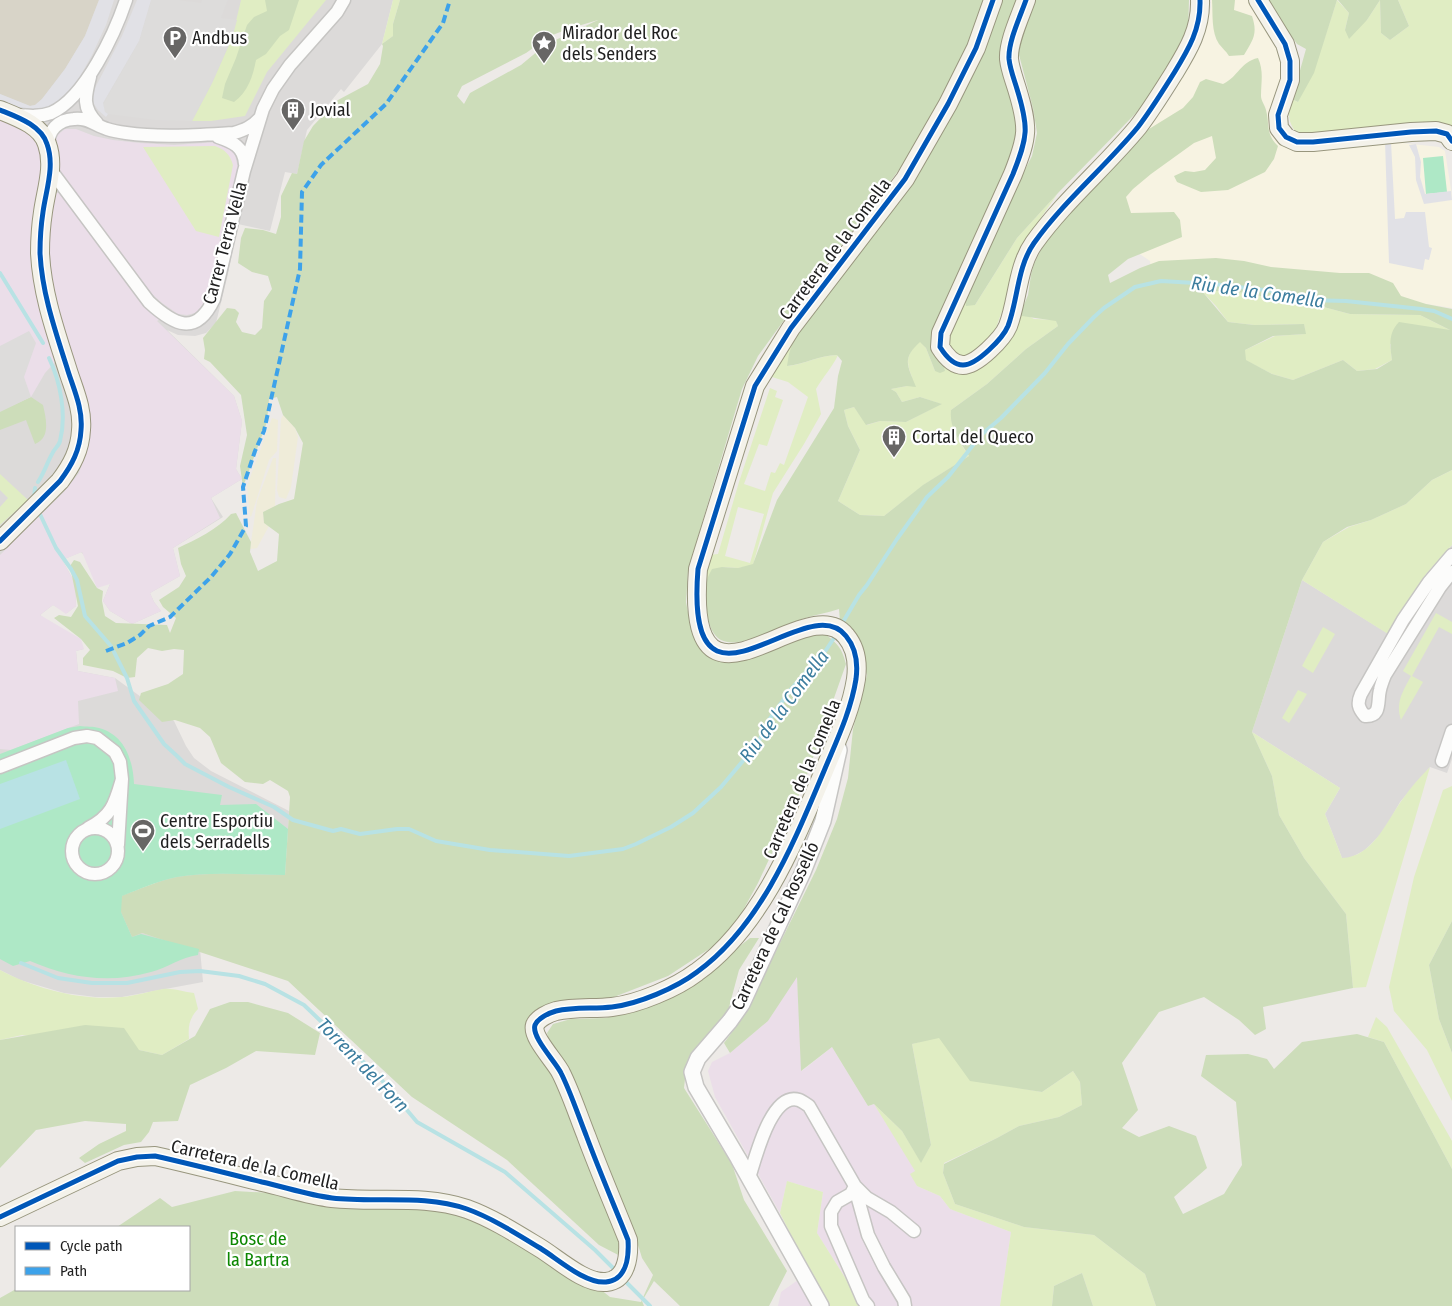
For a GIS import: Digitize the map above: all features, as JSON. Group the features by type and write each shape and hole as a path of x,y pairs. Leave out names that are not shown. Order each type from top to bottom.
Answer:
{"main road":[{"name":"Carretera de la Comella","path":"0,1217 118,1161 155,1156 332,1198 436,1201 467,1209 538,1247 590,1280 607,1282 618,1277 627,1263 629,1252 628,1240 564,1079 553,1059 538,1039 535,1033 535,1026 540,1019 555,1012 616,1007 673,988 699,971 743,928 770,886 804,820 852,697 857,665 855,652 845,634 831,626 806,628 741,651 726,653 718,651 705,641 698,622 696,592 698,569 755,386 790,328 905,179 948,104 976,48 993,0"},
{"path":"1026,0 1011,44 1009,58 1011,71 1026,120 1026,135 1023,149 941,333 940,347 947,357 954,362 964,365 975,361 983,355 1000,338 1007,327 1023,268 1033,244 1056,216 1137,128 1156,102 1192,42 1198,28 1200,0"},
{"path":"1258,0 1284,44 1290,61 1290,80 1278,115 1279,128 1286,137 1297,142 1313,142 1436,131 1447,134 1452,141"},
{"path":"0,541 60,481 74,462 81,429 79,406 50,313 43,281 40,233 50,169 48,146 45,138 37,130 7,112"}],"street":[{"path":"52,112 73,96 91,72 117,25 126,0"},
{"name":"Carrer Terra Vella","path":"50,169 149,302 159,311 177,322 183,324 197,322 204,317 214,299 244,171 260,118 273,89 290,65 337,12 344,0"},
{"path":"91,72 86,106 89,116 98,125"},
{"path":"7,112 40,116 69,108 83,112 98,125"},
{"path":"203,135 234,133 244,130 260,118"},
{"path":"48,146 48,136 51,130 68,120 84,119 112,130 138,134 217,136 239,147 244,155 244,171"},
{"path":"1452,555 1429,582 1403,620 1361,694 1358,702 1359,710 1364,716 1370,716 1376,712 1380,705 1380,689 1385,675 1440,587 1452,572"},
{"path":"1442,761 1452,731"},
{"path":"0,767 74,738 87,736 97,738 115,752 120,762 122,779 118,850 113,864 108,870 100,873 86,872 74,862 72,855 74,840 78,834 101,822 108,815 116,800 122,779"},
{"name":"Carretera de Cal Rosselló","path":"820,1306 696,1087 692,1072 698,1058 742,1004 803,872 823,821 839,750 836,742"},
{"path":"85,830 92,828 107,831 116,842 118,850"},
{"path":"749,1178 769,1120 779,1106 790,1100 798,1100 809,1106 855,1186 868,1235 884,1267 904,1300 905,1306"},
{"path":"855,1186 867,1198 891,1212 914,1231"},
{"path":"855,1186 851,1194 838,1202 831,1212 831,1226 863,1300 868,1306"}],"shaded area":[{"path":"0,0 393,0 382,44 344,92 341,89 307,130 297,174 285,172 270,231 238,224 216,323 206,333 195,336 178,335 167,330 234,396 242,421 236,469 242,479 211,498 223,517 173,548 180,576 150,593 161,611 132,624 110,611 103,601 110,584 81,552 62,560 75,583 76,606 67,613 53,605 40,615 84,649 76,651 78,671 115,678 174,721 194,758 211,771 289,811 285,875 154,883 121,896 142,933 200,949 203,982 122,997 95,997 64,993 20,980 0,970"},
{"path":"0,0 99,0 85,36 65,69 42,99 35,105 30,106 0,94"},
{"path":"99,0 114,0 106,25 74,87 63,99 52,107 35,112 25,111 0,101 0,94 30,106 35,105 42,99 65,69 85,36"},
{"path":"137,0 151,0 139,41 103,103 105,112 108,114 106,117 94,104 95,88 122,36"},
{"name":"Andbus","path":"151,0 178,0 201,3 202,0 228,0 221,18 237,20 232,38 212,83 192,121 156,120 108,114 105,112 103,104 139,41"},
{"path":"1211,0 1250,0 1278,44 1284,67 1277,137 1385,141 1439,147 1445,151 1452,196 1452,308 1402,300 1151,270 1150,261 1076,210 1112,171 1170,99 1202,43"},
{"path":"0,118 19,126 32,137 40,148 44,160 42,183 56,361 45,373 31,397 0,412"},
{"path":"65,129 76,129 94,136 140,143 174,145 219,142 229,146 235,155 238,168 208,295 199,312 187,315 178,314 151,293 62,175 59,167 55,137"},
{"path":"1385,141 1391,142 1395,219 1404,218 1406,212 1425,212 1429,247 1432,248 1429,260 1425,259 1423,270 1389,263"},
{"path":"1416,144 1421,162 1420,177 1425,194 1451,191 1452,200 1424,204 1416,180 1415,157 1409,145"},
{"path":"56,193 61,193 146,306 160,319 157,321 234,396 242,421 236,469 242,479 211,498 220,518 173,548 180,576 150,593 161,611 132,624 110,611 103,601 110,584 97,588 82,552 62,560 75,583 76,606 66,614 53,605 40,615 81,639 84,649 76,651 78,671 115,678 118,691 78,701 79,724 11,750 0,749 0,555 64,492 79,473 89,442 89,423 84,392 62,326 52,288 48,222"},
{"path":"29,331 36,343 24,377 31,397 0,412 0,346"},
{"path":"283,415 295,428 298,437 291,487 286,499 279,497 277,490 281,419"},
{"path":"272,418 278,420 277,451 269,460 251,517 247,486"},
{"path":"273,458 276,458 275,506 263,512 264,523 269,526 257,548 250,549 257,501"},
{"path":"1452,545 1452,759 1447,773 1430,767 1400,802 1383,832 1365,850 1350,858 1342,858 1325,814 1340,788 1252,732 1302,580 1387,633 1426,574"},
{"path":"797,976 802,1071 832,1047 868,1106 874,1104 916,1171 917,1186 940,1196 950,1209 1011,1232 1000,1306 860,1306 849,1284 817,1233 823,1192 787,1181 780,1213 715,1097 708,1071 712,1062 730,1053 768,1021"},
{"path":"798,1280 814,1306 778,1306 781,1292"}],"green space":[{"path":"241,0 326,0 267,72 245,116 211,121 192,121 212,83 232,38"},
{"path":"265,0 299,0 289,30 280,36 266,54 256,60 249,83 239,98 234,102 222,98 225,84 247,25 254,17 267,11"},
{"path":"393,0 400,0 393,24 393,36 382,44"},
{"path":"400,0 984,0 970,40 948,86 904,163 758,356 742,389 688,570 686,602 692,633 705,651 722,661 752,656 797,638 825,634 841,650 846,664 803,786 758,883 729,936 668,976 614,997 566,1004 533,1018 552,1070 616,1220 624,1258 599,1245 507,1160 412,1097 288,981 142,933 132,937 121,912 121,896 162,881 190,875 285,875 290,797 288,791 270,780 263,784 245,782 221,763 210,737 200,728 175,720 162,722 139,700 141,693 168,684 183,674 184,650 162,651 148,648 137,658 135,677 127,678 113,671 83,665 83,658 90,650 81,639 54,618 59,615 71,617 78,606 70,566 74,560 80,562 97,588 103,591 102,601 105,616 116,623 167,625 170,633 176,618 163,607 159,600 179,587 186,576 181,564 178,548 199,538 231,514 236,513 251,542 250,552 258,571 277,561 279,534 264,523 263,512 294,499 303,443 295,428 283,415 277,397 269,399 267,422 243,487 240,466 247,435 241,395 210,362 204,359 203,338 227,308 235,309 239,313 236,322 242,332 255,335 262,328 264,301 272,289 268,276 252,272 238,263 241,238 245,228 276,234 281,217 281,196 292,173 297,174 304,141 313,126 338,100 368,84 380,64 382,44 393,36 393,24","holes":["598,20 545,45 521,65 470,93 464,104 457,96 462,86 526,53 550,36"]},
{"path":"1002,0 1017,0 1004,33 1003,55 1018,116 1017,135 1005,172 955,285 942,360 945,371 940,373 935,371 926,348 920,342 908,358 909,368 916,387 907,386 891,389 896,392 902,402 920,397 942,404 906,422 880,421 866,425 854,407 844,410 848,426 860,450 838,501 860,515 884,516 923,485 969,456 953,429 951,410 987,384 1026,349 1058,326 1056,321 1022,316 1021,312 1028,295 1034,264 1045,242 1061,221 1113,163 1149,129 1183,108 1193,97 1200,82 1206,79 1223,84 1252,60 1258,58 1261,67 1261,98 1266,110 1271,137 1278,146 1274,159 1265,172 1228,190 1201,192 1177,182 1174,176 1185,171 1205,170 1216,158 1212,136 1194,143 1151,174 1126,197 1131,213 1174,212 1180,220 1182,237 1128,259 1108,275 1110,283 1159,261 1216,258 1244,261 1271,267 1340,273 1369,273 1393,283 1401,296 1426,304 1452,309 1452,470 1432,480 1406,504 1371,520 1347,527 1323,542 1302,580 1252,732 1272,776 1279,815 1304,858 1346,914 1353,988 1263,1007 1266,1029 1255,1035 1239,1020 1204,997 1159,1012 1122,1063 1138,1110 1122,1128 1139,1137 1169,1126 1196,1136 1207,1168 1174,1197 1183,1214 1224,1194 1242,1165 1236,1102 1201,1076 1206,1055 1248,1054 1267,1059 1274,1069 1302,1042 1357,1034 1384,1042 1452,1169 1452,1306 1156,1306 1145,1274 1094,1235 1024,1227 955,1204 943,1173 944,1164 1019,1126 1059,1117 1082,1105 1080,1082 1073,1071 1042,1092 970,1081 939,1038 912,1044 931,1145 921,1163 902,1131 874,1104 868,1106 832,1047 801,1071 797,977 768,1021 730,1053 724,1043 744,1016 816,870 837,819 848,778 853,729 867,675 854,634 840,622 839,609 802,619 750,640 729,642 718,638 710,627 705,587 712,569 722,567 738,568 753,564 777,500 834,408 842,361 837,355 831,355 787,366 795,335 947,122 978,66","holes":["1201,290 1249,293 1290,304 1316,305 1350,314 1420,315 1450,330 1399,322 1391,335 1392,360 1377,369 1357,371 1343,360 1293,380 1272,374 1246,360 1245,350 1273,336 1306,334 1304,324 1254,325 1228,322"]},
{"path":"1034,0 1189,0 1188,33 1164,80 1135,114 1017,238 975,305 966,306 965,296 990,239 1032,156 1037,133 1033,108 1018,51"},
{"path":"1212,0 1235,0 1234,10 1252,16 1255,28 1254,37 1244,55 1229,56 1216,39"},
{"path":"1266,0 1337,0 1314,73 1298,102 1292,99 1306,49 1297,44"},
{"path":"1337,0 1349,13 1345,30 1367,20 1380,0 1381,33 1390,40 1409,26 1398,0 1452,0 1452,129 1297,134 1289,118 1290,104 1292,99 1298,102 1323,43"},
{"path":"1338,0 1380,0 1367,20 1349,39 1345,30 1349,13"},
{"path":"1380,0 1398,0 1409,26 1390,40 1381,33"},
{"path":"215,146 227,153 233,165 219,237 196,231 143,147"},
{"path":"1443,156 1447,192 1426,194 1423,158"},
{"path":"1058,193 1027,242 992,339 966,358 958,357 948,347 965,296 975,305 1017,238"},
{"path":"1200,289 1249,293 1290,304 1316,305 1350,314 1420,315 1452,331 1390,344 1392,360 1375,369 1357,371 1343,360 1293,380 1272,374 1245,360 1245,350 1275,336 1305,334 1304,324 1254,325 1228,322"},
{"path":"1021,312 1034,319 1056,320 1058,326 1026,349 987,384 951,410 954,429 969,456 925,484 884,516 860,515 838,501 860,450 848,426 844,410 854,407 867,425 880,421 906,422 941,404 920,397 902,402 896,392 891,389 907,386 912,377 908,366 908,358 912,349 920,341 926,348 935,371 942,360 999,352 1013,336"},
{"path":"795,335 788,366 825,356 838,355 816,389 821,414 773,493 753,565 738,568 722,567 705,581 708,555 718,554 770,388 777,391 775,397 783,400 767,446 759,444 744,484 765,491 771,472 775,473 780,463 784,465 808,397 788,382 772,377 775,368","holes":["738,507 764,514 750,563 725,556"]},
{"path":"31,397 43,405 46,421 43,437 35,444 26,420 0,430 0,411"},
{"path":"1452,470 1452,545 1426,574 1388,634 1302,580 1323,542 1349,527 1371,520 1406,504 1432,480"},
{"path":"0,474 28,500 0,525 0,507 8,498 0,490"},
{"path":"1436,613 1452,622 1452,634 1439,627 1412,676 1423,682 1401,720 1399,703 1411,676 1403,671"},
{"path":"1323,627 1335,634 1313,673 1302,666"},
{"path":"1298,690 1307,694 1289,723 1282,718"},
{"name":"Centre Esportiu dels Serradells","path":"80,726 97,727 108,731 121,742 132,766 134,784 222,795 220,805 256,804 288,829 285,875 190,875 149,885 122,896 121,912 132,937 141,934 199,949 198,955 151,972 120,978 74,975 59,972 30,961 13,966 0,959 0,754 68,728"},
{"path":"1252,732 1340,788 1325,814 1342,858 1362,852 1378,837 1408,791 1430,767 1366,987 1353,988 1346,914 1304,858 1279,815 1272,776"},
{"path":"1452,786 1452,921 1429,965 1439,1019 1452,1053 1452,1101 1427,1050 1394,1011 1389,987 1414,877 1443,790"},
{"path":"1452,921 1452,1053 1439,1019 1429,965"},
{"name":"Bosc de la Bartra","path":"750,938 759,938 739,970 728,1011 687,1061 684,1088 732,1164 744,1200 787,1271 769,1306 680,1306 654,1281 642,1301 644,1306 0,1306 0,1298 15,1290 190,1291 190,1226 118,1226 160,1198 172,1207 235,1191 444,1208 478,1221 600,1289 610,1297 641,1302 653,1275 642,1258 635,1235 596,1135 567,1069 550,1043 547,1033 553,1024 571,1019 606,1018 682,992"},
{"path":"0,970 44,988 91,997 127,996 167,989 194,993 198,1009 190,1023 189,1039 162,1055 139,1050 22,1035 0,1040"},
{"path":"230,1002 248,1002 288,1013 320,1033 315,1055 256,1051 190,1085 178,1121 153,1122 149,1132 141,1142 124,1145 85,1163 79,1158 99,1144 126,1131 126,1124 85,1121 36,1130 0,1168 0,1040 85,1025 124,1028 139,1050 162,1055 195,1036 210,1009"},
{"path":"1376,1017 1387,1027 1452,1141 1452,1169 1384,1042 1368,1037"},
{"path":"938,1037 1008,1086 1042,1092 1073,1071 1080,1082 1082,1105 1059,1117 1019,1126 944,1163 943,1173 955,1204 1024,1227 1094,1235 1145,1274 1156,1306 1093,1306 1082,1273 1054,1286 1052,1306 1000,1306 1011,1232 950,1209 940,1196 917,1186 910,1174 915,1171 874,1104 902,1131 921,1162 931,1145 912,1044"},
{"path":"787,1181 823,1192 817,1233 849,1284 860,1306 830,1306 807,1267 780,1213"},
{"path":"1082,1273 1093,1306 1052,1306 1054,1286"}],"water":[{"path":"66,760 80,799 0,829 0,784"}],"waterway":[{"name":"Riu de la Comella","path":"0,273 43,343"},
{"name":"Riu de la Comella","path":"840,627 859,595 927,497 948,477 981,435 1001,418 1045,373 1068,344 1094,317 1135,287 1161,281 1213,284 1280,292 1306,300 1346,301 1421,309 1434,311 1452,319"},
{"name":"Riu de la Comella","path":"38,482 59,443 63,420 59,387 49,358"},
{"name":"Riu de la Comella","path":"34,499 35,488"},
{"name":"Riu de la Comella","path":"38,510 56,548 77,580 85,616 111,646"},
{"name":"Riu de la Comella","path":"114,652 127,678 134,701 164,744 185,764 229,787 274,807 293,820 333,831 341,829 360,834 409,829 436,841 490,850 569,856 623,849 671,827 693,813 721,787 758,743 769,720 792,688 826,650 836,635"},
{"name":"Torrent del Forn","path":"21,963 58,978 92,983 127,983 180,972 200,971 239,976 265,984 304,1005 380,1078 417,1122 505,1172 595,1250 617,1272"},
{"name":"Torrent del Forn","path":"623,1279 650,1306"}],"marked path":[{"path":"106,651 127,643 140,635 149,626 170,617 211,577 230,554 246,526 243,487 264,431 300,269 302,192 321,165 386,104 443,23 450,0"}],"cycle path":[{"path":"0,1217 118,1161 155,1156 323,1197 417,1200 450,1204 467,1209 495,1222 589,1279 606,1282 618,1277 627,1260 628,1240 568,1088 561,1073 537,1036 535,1025 541,1018 556,1011 612,1007 633,1003 679,984 697,972 720,953 740,931 773,881 801,826 851,703 857,673 856,656 852,646 846,636 828,626 804,628 752,649 728,653 710,646 699,620 698,569 755,386 791,328 905,179 948,104 976,48 993,0"},
{"path":"1026,0 1012,37 1009,52 1011,70 1024,113 1024,141 1013,174 941,333 940,347 950,359 959,365 969,364 982,356 1005,331 1011,316 1028,252 1058,213 1125,142 1152,107 1193,39 1200,11 1200,0"},
{"path":"1258,0 1285,44 1290,61 1290,80 1278,115 1279,128 1286,137 1297,142 1313,142 1436,131 1447,134 1452,141"},
{"path":"0,110 34,127 44,137 47,144 50,169 41,232 41,268 50,313 81,415 80,437 72,463 60,481 0,541"}],"place":[{"name":"Andbus","path":"175,59"},
{"name":"Mirador del Roc dels Senders","path":"544,64"},
{"name":"Jovial","path":"293,131"},
{"name":"Cortal del Queco","path":"894,458"},
{"name":"Centre Esportiu dels Serradells","path":"143,852"}]}
